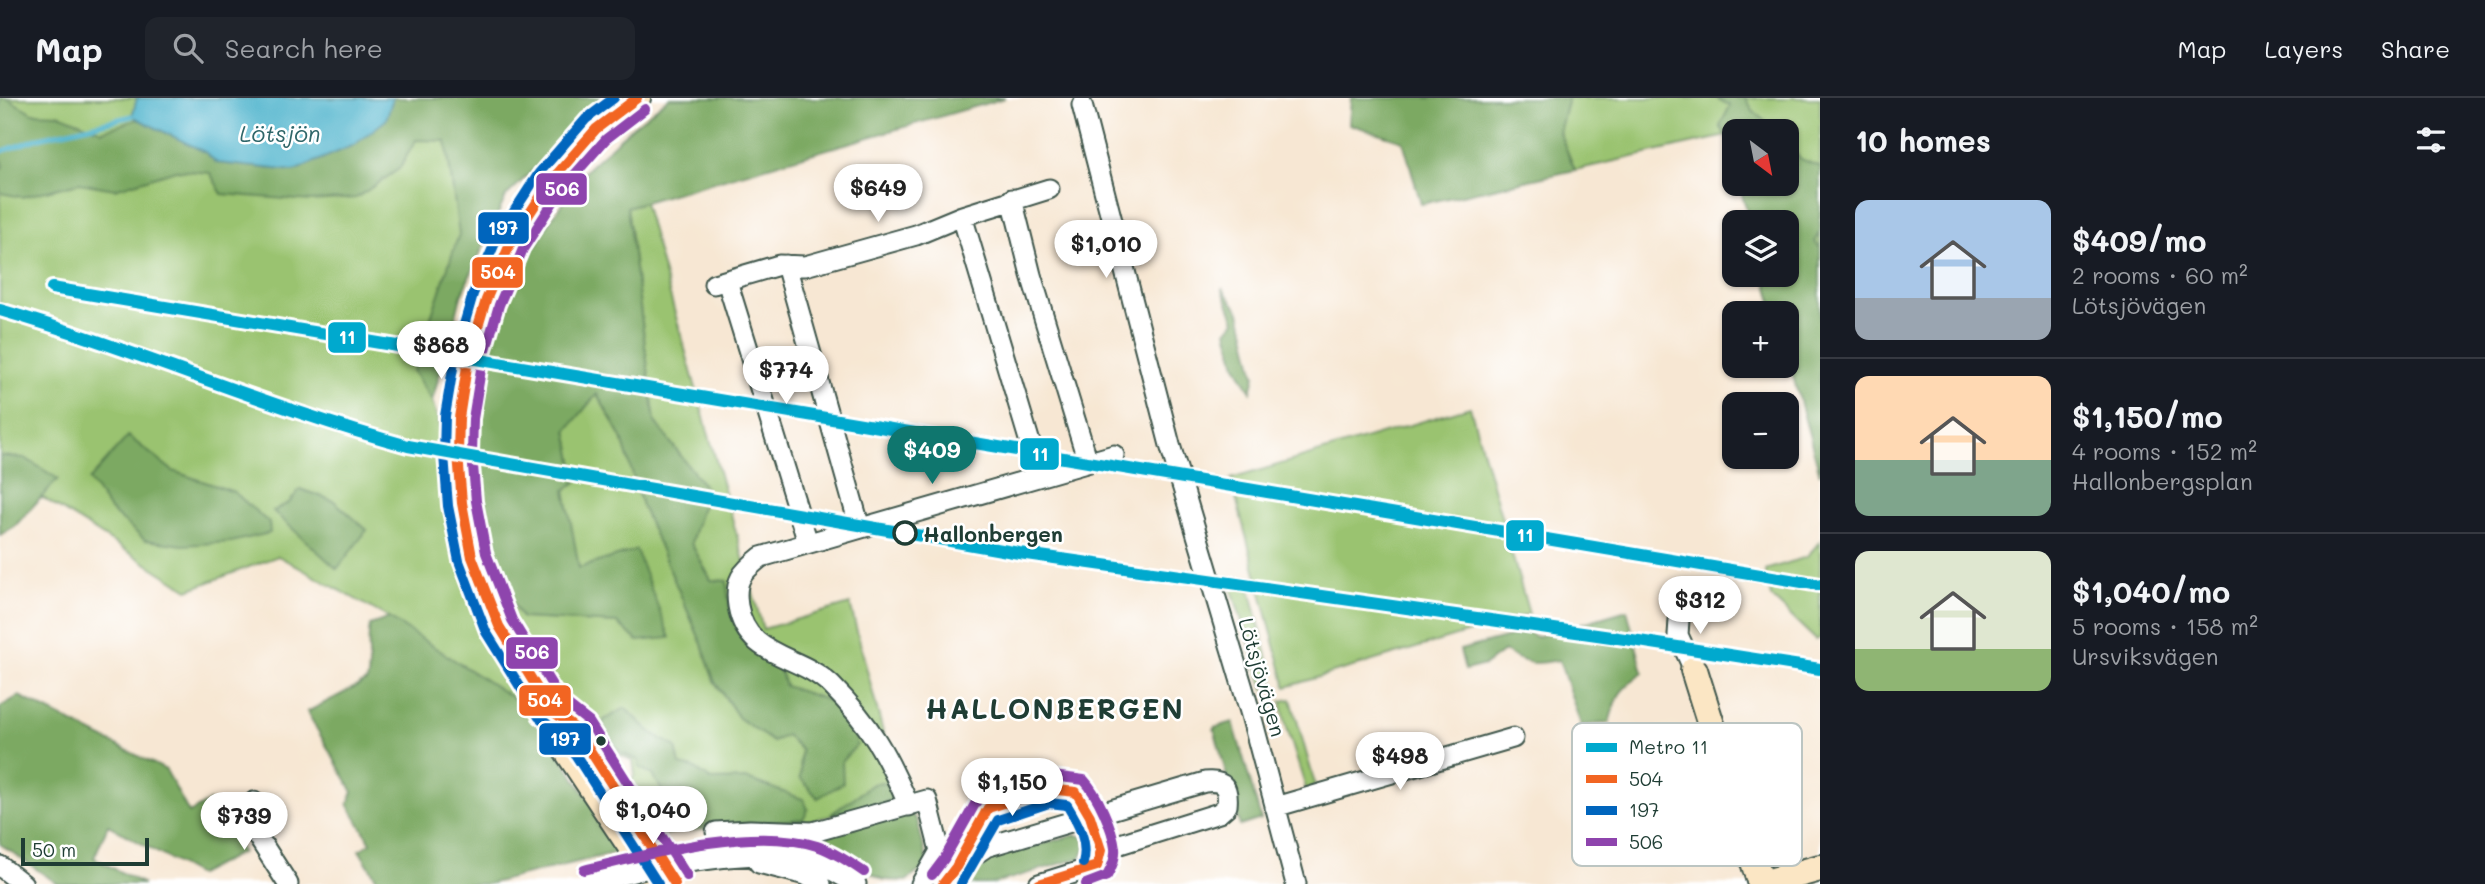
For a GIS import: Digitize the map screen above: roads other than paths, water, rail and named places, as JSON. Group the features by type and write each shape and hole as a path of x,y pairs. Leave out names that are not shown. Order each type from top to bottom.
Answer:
{"street":[{"path":"638,98 596,129 550,183 510,242 486,300 468,360 459,418 458,454 462,502 472,557 499,626 550,709 561,741 656,884"},
{"name":"Lötsjövägen","path":"1082,105 1170,444 1251,715 1296,884"},
{"path":"808,543 720,283 779,265 805,266 915,235 962,216 1049,189"},
{"path":"1012,199 1031,275 1088,462"},
{"path":"962,216 1040,476"},
{"path":"786,265 860,528"},
{"path":"909,806 889,761 869,727 828,683 795,662 755,642 741,622 736,594 741,573 761,557 1114,455"},
{"path":"1680,606 1678,635 1694,670 1711,723"},
{"path":"550,709 577,730 675,884"},
{"path":"1275,807 1513,738"},
{"path":"956,867 986,847 1205,782 1217,781 1224,786 1228,795 1227,806 1219,813 1101,850"},
{"path":"943,884 956,867 988,808 1048,789 1076,792 1090,816 1101,850 1097,866 1039,884"},
{"path":"716,832 813,832 928,800 940,851 921,884"},
{"path":"254,802 256,834 288,884"},
{"path":"587,884 656,866 769,854 811,858 856,884"},
{"path":"727,857 806,875 821,884"},
{"path":"0,866 23,884"},
{"path":"1755,866 1761,884 1820,868"}],"water":[{"name":"Lötsjön","path":"137,98 393,98 386,120 354,145 294,171 217,163 205,152 132,116"}],"waterway":[{"path":"0,152 39,138 132,116"}],"metro line":[{"name":"11","path":"52,288 1820,585"},
{"name":"11","path":"0,310 305,414 408,446 1019,553 1820,669"}],"place":[{"name":"Hallonbergen","path":"905,533"}],"district":[{"name":"HALLONBERGEN","path":"1055,708"}]}
